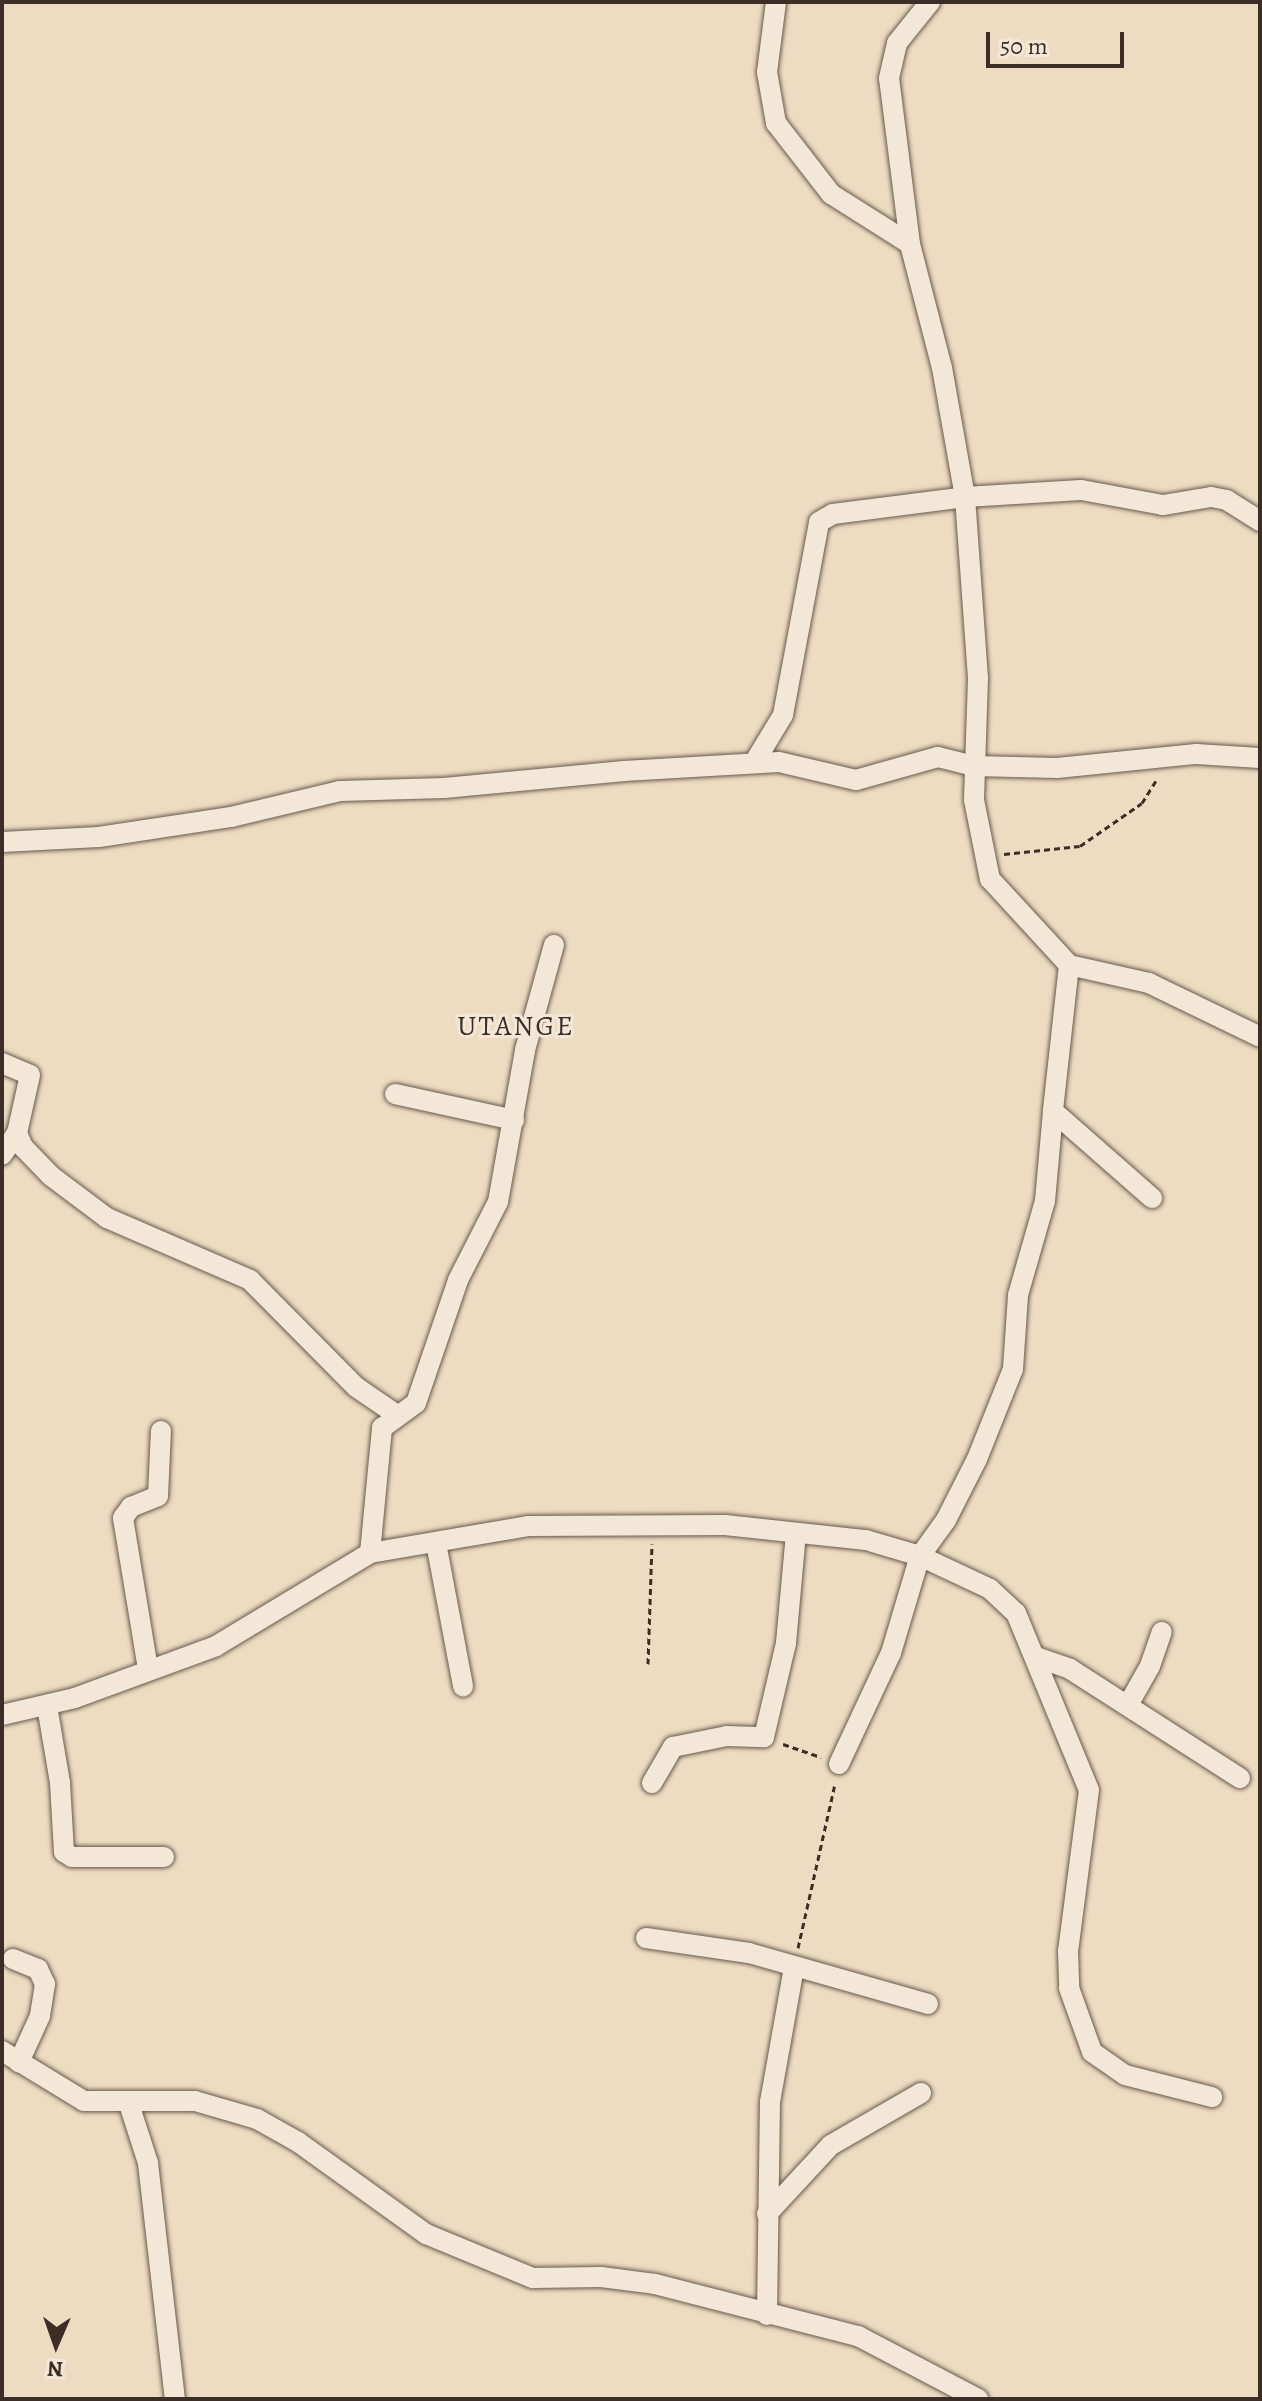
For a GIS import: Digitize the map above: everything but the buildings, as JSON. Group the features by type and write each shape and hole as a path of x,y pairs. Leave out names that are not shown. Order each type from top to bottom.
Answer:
{"street":[{"path":"776,2 767,72 776,123 831,194 910,244"},
{"path":"930,2 897,43 890,63 910,244 942,368 965,497 978,678 973,766 983,856 990,879 1069,965 1149,983 1260,1037"},
{"path":"754,763 783,715 819,522 833,514 965,497 1081,490 1163,505 1211,497 1260,521"},
{"path":"2,842 99,837 231,817 340,791 444,788 754,763 799,764 836,779 856,780 938,757 973,766 1057,768 1172,755 1260,758"},
{"path":"370,1553 382,1428 416,1403 458,1280 498,1202 525,1050 554,945"},
{"path":"839,1764 891,1653 920,1556 946,1520 977,1459 1013,1369 1018,1295 1045,1201 1069,965"},
{"path":"2,1063 30,1075 17,1133 2,1155"},
{"path":"395,1094 514,1120"},
{"path":"1053,1111 1152,1198"},
{"path":"17,1133 23,1147 51,1176 107,1218 250,1280 356,1387 397,1415"},
{"path":"148,1669 123,1518 131,1507 158,1496 161,1431"},
{"path":"2,1715 47,1706 216,1646 370,1553 528,1526 653,1525 866,1540 920,1556 990,1589 1016,1613 1089,1790 1068,1951 1069,1988 1092,2052 1125,2075 1212,2097"},
{"path":"652,1783 673,1747 727,1736 764,1737 792,1608 796,1533"},
{"path":"436,1543 463,1686"},
{"path":"1128,1705 1145,1677 1162,1632"},
{"path":"1036,1657 1070,1669 1240,1778"},
{"path":"47,1706 60,1783 64,1852 72,1857 164,1857"},
{"path":"646,1938 749,1953 928,2004"},
{"path":"13,1959 38,1969 45,1984 40,2016 10,2056 84,2101 129,2104 195,2101 257,2119 298,2142 426,2234 533,2278 601,2277 655,2284 858,2336 978,2399"},
{"path":"767,2315 770,2102 794,1967"},
{"path":"767,2214 831,2145 921,2093"},
{"path":"129,2104 148,2163 175,2399"}],"path":[{"path":"983,856 1080,846 1142,803 1172,755"},
{"path":"648,1664 653,1525"},
{"path":"764,1737 839,1764 794,1967"}],"district":[{"name":"UTANGE","path":"516,1026"}]}
